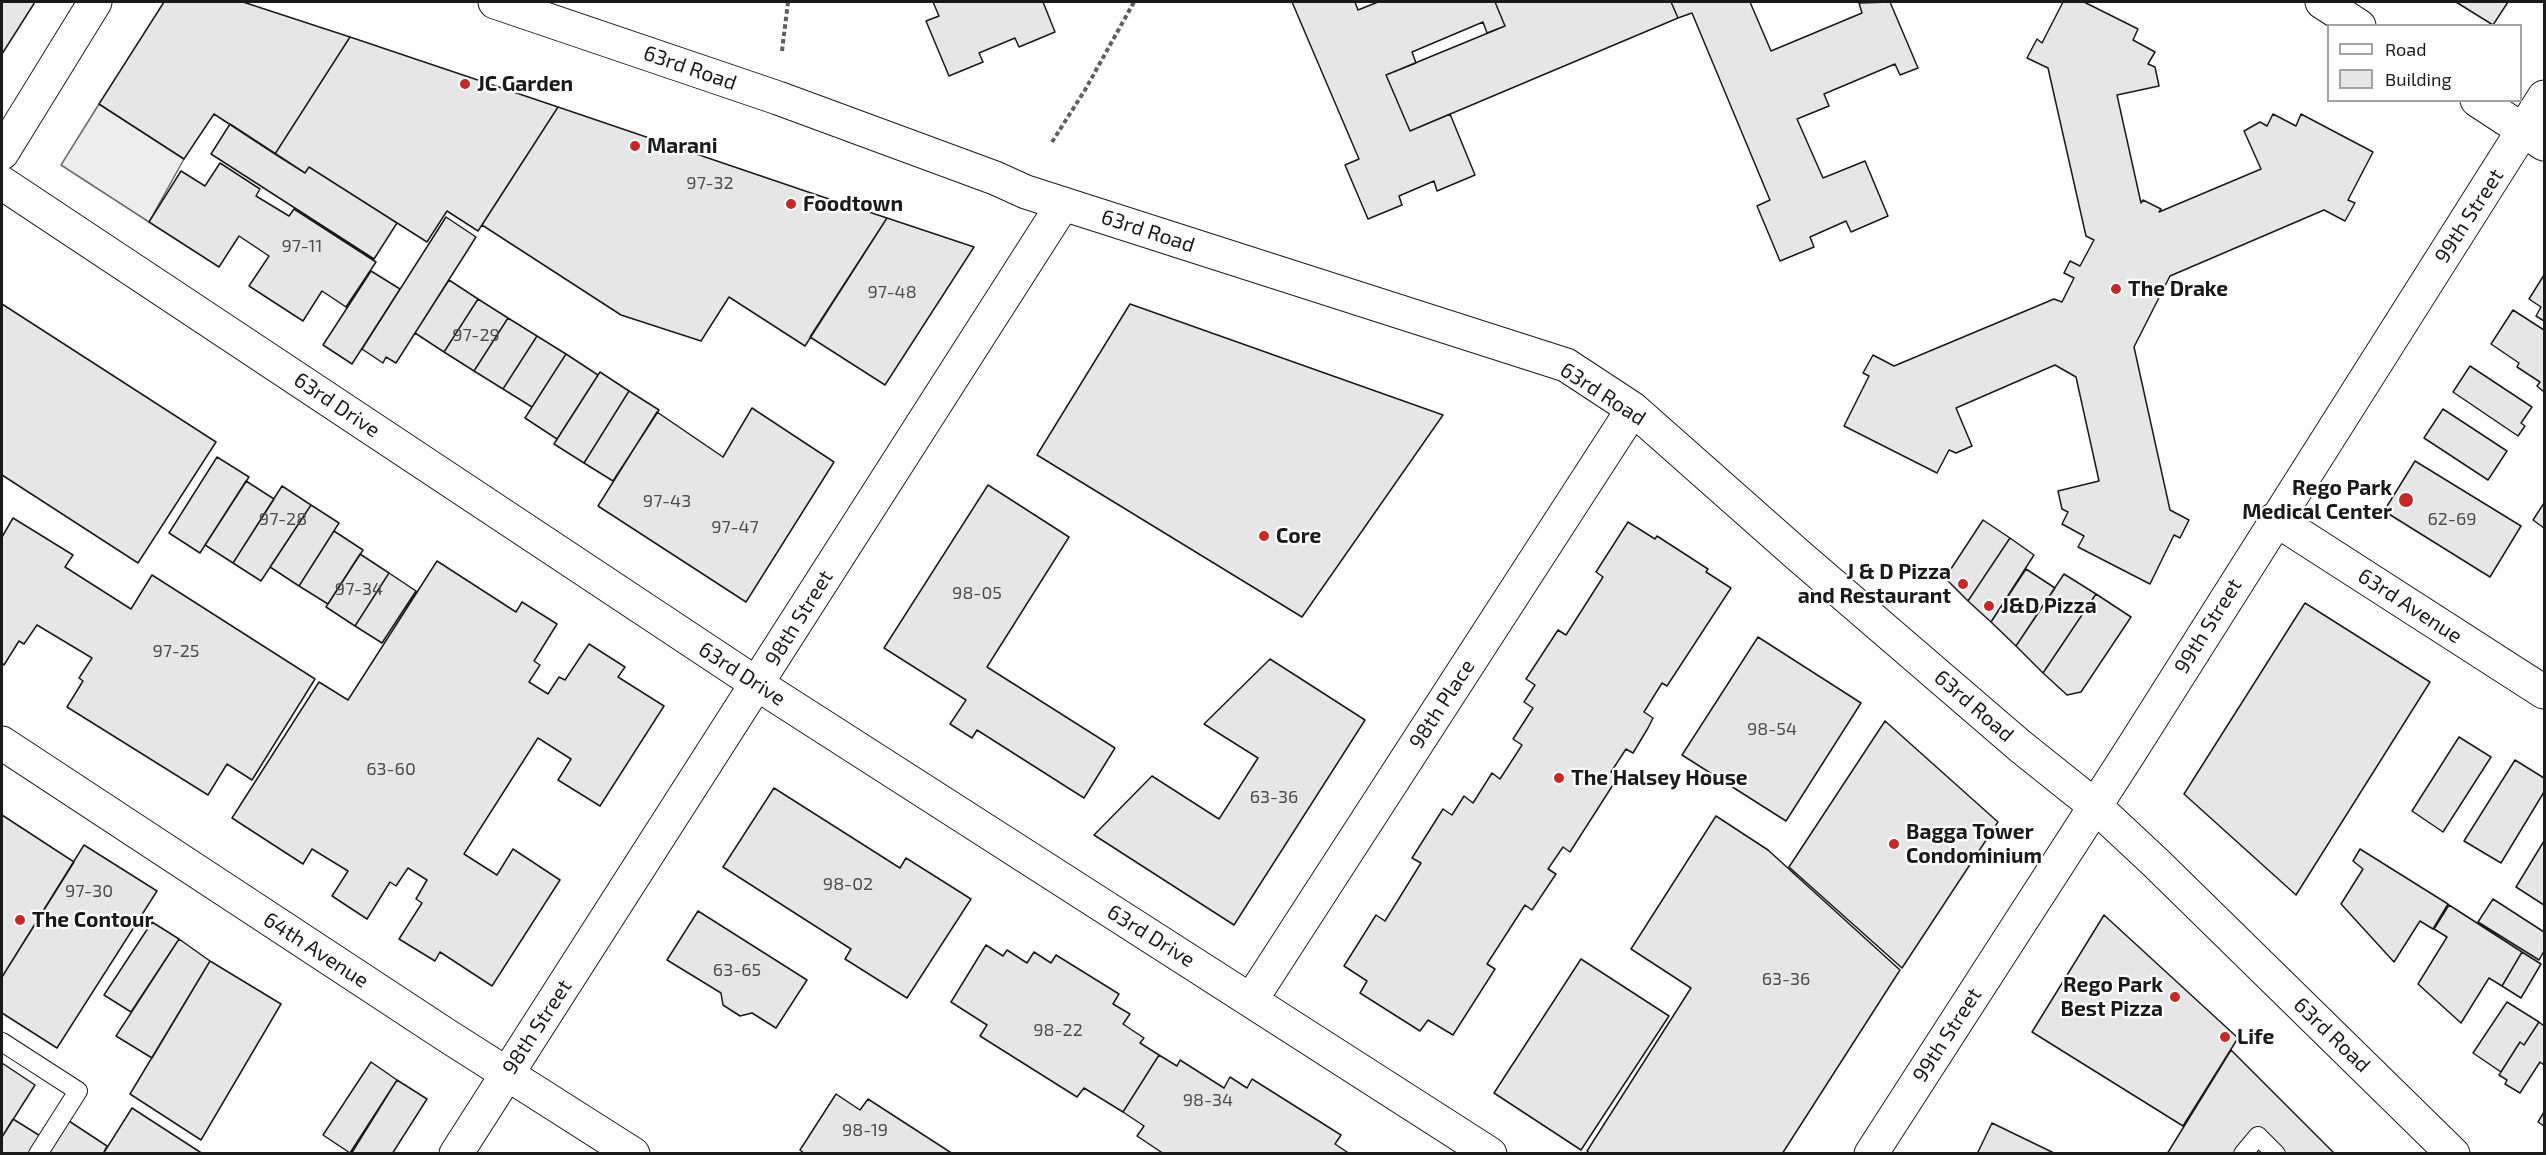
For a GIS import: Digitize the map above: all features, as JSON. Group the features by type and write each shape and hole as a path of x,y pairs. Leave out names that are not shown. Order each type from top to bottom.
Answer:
{"street":[{"path":"2,153 95,2"},
{"name":"63rd Road","path":"495,2 778,98 996,178 1026,192 1566,365 1633,409 1791,549 2012,739 2095,806 2156,862 2453,1154"},
{"path":"2322,2 2356,24"},
{"name":"99th Street","path":"1871,1154 2095,806 2275,519 2534,137 2544,97"},
{"path":"2480,102 2534,137"},
{"name":"63rd Drive","path":"2,183 757,684 1490,1154"},
{"name":"98th Street","path":"456,1154 1064,204"},
{"name":"98th Place","path":"1251,1000 1633,409"},
{"name":"63rd Avenue","path":"2275,519 2544,692"},
{"name":"64th Avenue","path":"2,743 633,1154"}],"lane":[{"path":"2,1042 78,1091 38,1154"},
{"path":"2243,1154 2258,1136 2276,1154"}],"path":[{"path":"782,51 788,2"},
{"path":"1052,142 1085,90 1134,2"}],"shaded area":[{"path":"99,104 184,159 149,222 61,165"}],"building":[{"path":"2,2 35,2 2,54"},
{"path":"164,2 243,2 350,37 275,154 214,114 184,159 99,104"},
{"path":"933,2 1043,2 1055,32 1019,47 1015,38 979,53 983,62 949,76 926,21 939,16"},
{"path":"1292,2 1355,2 1358,10 1378,2 1495,2 1505,26 1487,33 1483,22 1412,52 1416,63 1386,75 1410,131 1450,114 1475,175 1437,191 1434,181 1399,196 1402,205 1368,219 1345,165 1359,159"},
{"path":"1495,2 1671,2 1678,18 1410,131 1386,75 1505,26"},
{"path":"1671,2 1750,2 1771,51 1862,13 1859,3 1890,2 1918,68 1900,75 1895,64 1824,94 1829,106 1797,119 1823,178 1865,161 1888,216 1851,232 1846,221 1810,237 1814,247 1780,261 1757,206 1770,200 1692,13 1678,18"},
{"name":"The Drake","path":"2063,2 2084,2 2138,29 2133,40 2155,52 2148,64 2155,67 2159,86 2117,95 2141,203 2143,200 2161,209 2159,212 2261,169 2244,131 2260,122 2267,126 2273,114 2296,126 2301,114 2373,152 2348,200 2355,203 2345,221 2324,210 2170,276 2134,347 2170,510 2189,520 2180,538 2174,535 2150,584 2078,547 2084,536 2062,524 2068,512 2062,509 2058,491 2099,481 2076,377 2055,365 1956,408 1972,446 1956,453 1949,450 1937,473 1844,426 1869,376 1863,373 1873,355 1894,366 2054,299 2062,302 2074,278 2064,273 2070,261 2080,266 2094,240 2086,236 2048,68 2027,58 2037,39 2042,43"},
{"path":"2456,2 2508,2 2494,24"},
{"path":"350,37 558,107 478,231 447,211 427,242 309,167 305,173 275,154"},
{"path":"558,107 887,218 805,346 729,297 701,341 621,315 482,225"},
{"path":"230,124 305,173 309,167 397,223 374,259 211,154"},
{"path":"220,163 260,189 256,196 289,216 294,209 376,262 346,307 322,291 303,321 249,286 269,256 239,236 219,267 149,222 181,171 205,186"},
{"path":"446,217 476,237 396,363 386,357 383,363 362,349"},
{"path":"887,218 974,247 885,385 810,337"},
{"path":"371,271 400,289 352,364 323,345"},
{"path":"2544,275 2544,321 2536,316 2541,307 2529,299"},
{"path":"449,280 478,299 444,352 415,333"},
{"path":"478,299 508,318 474,371 444,352"},
{"path":"2,304 216,442 138,563 2,475"},
{"name":"Core","path":"1130,304 1443,415 1302,617 1037,455"},
{"path":"2513,310 2544,330 2544,392 2537,386 2540,382 2517,367 2519,363 2491,344"},
{"path":"508,318 537,336 503,389 474,371"},
{"path":"537,336 566,354 532,407 503,389"},
{"path":"566,354 598,375 557,439 525,418"},
{"path":"2470,366 2532,407 2521,423 2525,426 2518,436 2453,392"},
{"path":"600,372 629,391 584,463 554,444"},
{"path":"629,391 659,410 613,481 584,463"},
{"path":"752,408 834,462 746,602 598,506 657,412 723,457"},
{"path":"2443,409 2507,451 2488,480 2424,438"},
{"path":"217,457 249,477 200,553 169,533"},
{"path":"2415,461 2521,526 2490,577 2384,511"},
{"path":"246,481 274,499 233,563 205,545"},
{"path":"988,485 1069,537 987,667 1115,748 1084,798 977,730 972,738 950,724 966,700 884,648"},
{"path":"282,486 311,505 261,581 233,563"},
{"path":"2544,503 2544,528 2533,520"},
{"path":"311,505 339,523 299,586 270,567"},
{"path":"13,518 73,555 65,567 131,609 152,575 315,679 252,780 227,764 208,795 67,707 83,681 79,678 92,658 37,625 24,644 19,641 4,665 2,663 2,537"},
{"path":"1983,520 2010,538 1968,601 1945,578"},
{"name":"The Halsey House","path":"1628,522 1655,539 1657,536 1708,569 1706,572 1731,588 1667,686 1662,683 1644,712 1653,718 1648,728 1633,753 1626,749 1611,772 1618,777 1570,852 1563,847 1548,869 1556,874 1532,910 1525,905 1487,964 1495,969 1453,1035 1428,1020 1420,1031 1360,993 1367,981 1344,966 1376,915 1385,921 1421,863 1412,858 1443,809 1452,815 1464,796 1473,803 1492,773 1500,779 1522,745 1513,739 1533,708 1524,702 1535,685 1526,679 1558,630 1566,635 1603,577 1596,572"},
{"path":"334,531 363,550 328,604 299,586"},
{"path":"2010,538 2034,555 1991,622 1968,601"},
{"path":"360,554 389,573 355,626 326,607"},
{"path":"437,561 516,612 522,602 557,624 534,661 540,665 529,682 548,694 559,677 565,680 589,644 625,667 618,677 664,706 600,806 558,780 571,759 538,738 464,854 497,875 513,849 560,880 492,986 440,952 435,961 399,939 422,903 416,899 427,880 408,868 396,886 390,882 367,919 332,896 348,871 312,849 303,864 232,818 319,682 348,700"},
{"path":"2026,569 2055,588 2016,646 1991,622"},
{"path":"389,573 416,591 382,643 355,626"},
{"path":"2064,574 2096,594 2043,673 2016,646"},
{"path":"2096,594 2131,617 2081,692 2067,695 2043,673"},
{"path":"2305,603 2430,682 2296,895 2184,794"},
{"path":"1758,637 1861,703 1786,821 1682,755"},
{"path":"1270,659 1365,720 1234,925 1094,835 1152,776 1219,819 1258,758 1204,724"},
{"name":"Bagga Tower Condominium","path":"1885,721 1998,822 1902,968 1789,867"},
{"path":"2459,737 2491,757 2443,832 2412,811"},
{"path":"2515,760 2544,778 2544,792 2501,863 2464,841"},
{"path":"774,788 900,868 906,858 971,899 907,998 845,959 851,949 723,867"},
{"name":"The Contour","path":"2,815 74,862 2,977"},
{"path":"1716,816 1768,850 1900,970 1782,1154 1591,1154 1587,1151 1691,988 1631,949"},
{"path":"2544,841 2544,905 2516,887"},
{"path":"84,845 157,891 57,1048 2,1013 2,977"},
{"path":"2360,849 2448,904 2433,929 2420,921 2394,962 2341,904 2363,869 2353,861"},
{"path":"2493,899 2544,932 2544,951 2539,960 2478,922"},
{"path":"2449,905 2522,952 2502,986 2489,978 2461,1023 2418,984 2447,937 2434,929"},
{"path":"698,911 807,980 776,1028 752,1013 740,1016 723,1005 721,993 667,960"},
{"path":"2104,915 2238,1038 2183,1126 2032,1032"},
{"path":"152,922 179,939 131,1012 104,995"},
{"path":"179,939 210,961 152,1058 116,1036"},
{"path":"986,945 1003,956 1007,950 1027,963 1034,952 1051,963 1056,955 1119,994 1113,1004 1130,1014 1123,1024 1144,1038 1140,1043 1159,1055 1123,1112 1084,1088 1077,1097 980,1036 987,1025 951,1002"},
{"path":"2522,952 2541,964 2521,998 2502,986"},
{"path":"1581,959 1669,1016 1581,1150 1494,1093"},
{"path":"210,961 281,1004 201,1140 130,1094"},
{"path":"2507,1002 2539,1022 2524,1045 2520,1042 2501,1072 2473,1053"},
{"path":"2539,1022 2544,1026 2544,1065 2540,1062 2520,1093 2505,1084 2507,1080 2499,1075 2520,1042 2524,1045"},
{"path":"2231,1050 2335,1154 2167,1154"},
{"path":"1159,1055 1177,1066 1180,1060 1224,1088 1230,1077 1247,1088 1252,1079 1341,1135 1335,1144 1350,1154 1164,1154 1137,1136 1144,1126 1123,1112"},
{"path":"371,1062 397,1080 350,1153 323,1135"},
{"path":"2,1063 35,1085 2,1137"},
{"path":"397,1080 427,1099 392,1154 351,1154"},
{"path":"836,1094 860,1110 868,1099 953,1154 805,1154 800,1150"},
{"path":"132,1108 203,1154 103,1154"},
{"path":"2544,1112 2544,1126 2538,1122"},
{"path":"13,1119 42,1137 32,1154 2,1154 2,1137"},
{"path":"69,1121 107,1146 103,1154 48,1154"},
{"path":"1992,1123 2056,1154 1977,1154"}],"place":[{"name":"JC Garden","path":"465,84"},
{"name":"Marani","path":"635,146"},
{"name":"Foodtown","path":"791,204"},
{"name":"The Drake","path":"2116,289"},
{"name":"Rego Park Medical Center","path":"2406,500"},
{"name":"Core","path":"1264,536"},
{"name":"J & D Pizza and Restaurant","path":"1963,584"},
{"name":"J&D Pizza","path":"1989,606"},
{"name":"The Halsey House","path":"1559,778"},
{"name":"Bagga Tower Condominium","path":"1894,844"},
{"name":"The Contour","path":"20,920"},
{"name":"Rego Park Best Pizza","path":"2175,997"},
{"name":"Life","path":"2225,1037"}]}
